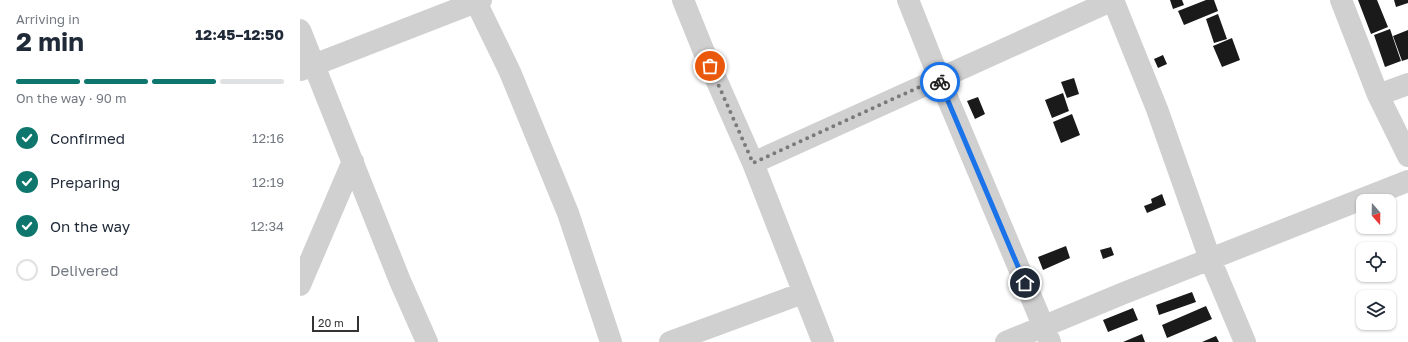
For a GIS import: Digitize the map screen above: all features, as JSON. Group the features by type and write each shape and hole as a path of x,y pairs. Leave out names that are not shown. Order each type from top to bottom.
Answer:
{"street":[{"path":"683,0 704,52 753,163 823,342"},
{"path":"908,0 939,78 1047,335"},
{"path":"753,163 1113,0 1157,109 1210,259 1245,342"},
{"path":"1341,0 1378,95 1408,156"},
{"path":"307,67 477,1 510,72 568,213 611,342"},
{"path":"300,30 307,67 353,161 400,281 427,342"},
{"path":"1378,95 1408,84"},
{"path":"300,285 353,161"},
{"path":"1006,342 1047,335 1210,259 1408,181"},
{"path":"670,342 803,293"}],"building":[{"path":"1170,0 1182,0 1184,5 1173,9"},
{"path":"1206,0 1214,0 1218,11 1184,25 1178,11"},
{"path":"1358,0 1377,0 1388,27 1371,34"},
{"path":"1394,0 1408,0 1408,3 1396,7"},
{"path":"1218,14 1227,39 1214,43 1206,19"},
{"path":"1390,29 1401,61 1385,67 1374,35"},
{"path":"1408,30 1408,59 1402,61 1393,36"},
{"path":"1232,38 1240,60 1222,67 1213,46"},
{"path":"1163,55 1167,64 1158,68 1154,59"},
{"path":"1074,78 1079,94 1067,98 1061,82"},
{"path":"1063,93 1069,111 1052,118 1045,100"},
{"path":"978,97 985,114 975,119 967,101"},
{"path":"1072,114 1080,135 1061,143 1053,122"},
{"path":"1162,194 1166,205 1147,213 1144,206 1152,203 1151,199"},
{"path":"1066,246 1070,258 1043,270 1038,257"},
{"path":"1111,247 1114,255 1103,259 1100,250"},
{"path":"1192,292 1196,302 1159,315 1156,305"},
{"path":"1206,306 1212,319 1167,338 1162,325"},
{"path":"1133,308 1138,320 1108,332 1103,320"},
{"path":"1142,334 1145,342 1123,342"},
{"path":"1216,336 1219,342 1202,342"}],"way so far":[{"path":"710,66 753,163 939,78 940,82"}],"route":[{"path":"940,82 1025,283"}]}
